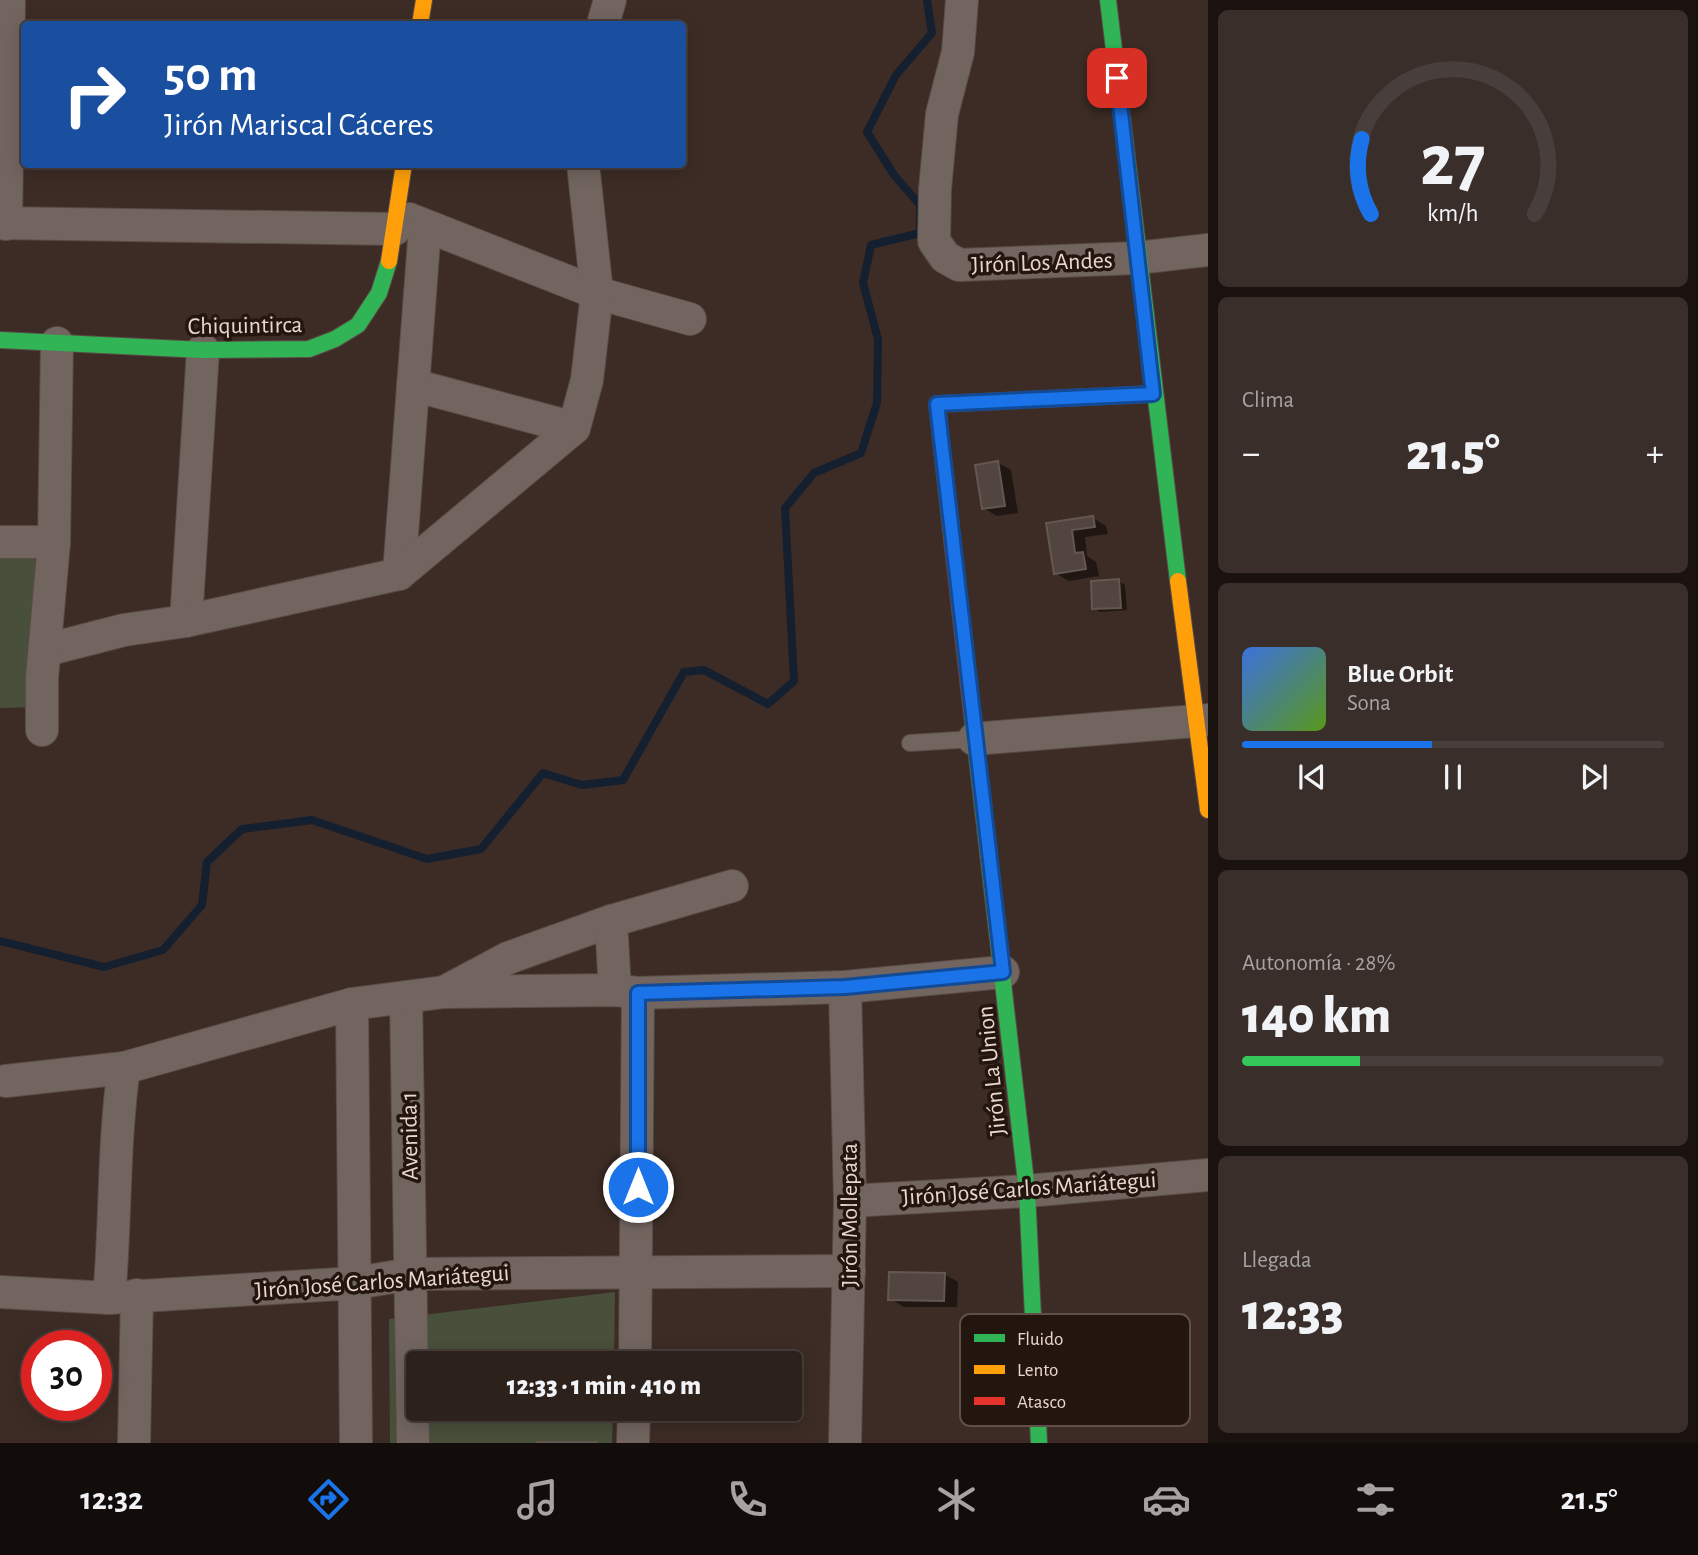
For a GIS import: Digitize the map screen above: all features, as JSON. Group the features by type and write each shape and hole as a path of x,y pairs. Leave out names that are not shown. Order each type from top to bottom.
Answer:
{"street":[{"path":"420,21 424,0"},
{"path":"604,21 610,0"},
{"name":"Jirón Los Andes","path":"962,0 958,52 942,114 934,202 934,241 945,257 959,265 1137,258 1208,250"},
{"path":"1108,0 1153,394 1203,720 1208,810"},
{"path":"10,22 3,223 406,223 597,293 690,319"},
{"name":"Chiquintirca","path":"0,340 203,350 309,349 326,344 358,325 379,296 406,223 404,168"},
{"path":"46,650 124,630 186,621 399,574 574,428 587,380 597,293 583,168"},
{"path":"399,574 413,385 406,223"},
{"path":"42,730 41,678 46,650 54,542 57,343"},
{"path":"186,621 203,350"},
{"path":"413,385 574,428"},
{"name":"Jirón La Union","path":"1033,1314 1027,1191 937,404 1153,394"},
{"path":"0,542 54,542"},
{"path":"974,739 1203,720"},
{"path":"444,992 508,958 611,921 732,886"},
{"path":"611,921 626,991 638,1270 635,1351"},
{"path":"6,1080 124,1068 352,1004 444,992 845,987 1003,972"},
{"name":"Jirón Mollepata","path":"845,987 850,1201 845,1443"},
{"name":"Avenida 1","path":"406,998 413,1443"},
{"path":"352,1004 356,1443"},
{"path":"124,1068 119,1101 115,1235 123,1297 134,1443"},
{"name":"Jirón José Carlos Mariátegui","path":"850,1201 1027,1191 1208,1175"},
{"name":"Jirón José Carlos Mariátegui","path":"0,1292 123,1297 356,1283 411,1274 638,1270 849,1271"},
{"path":"633,1443 634,1421"}],"lane":[{"path":"910,743 974,739"}],"green space":[{"path":"0,551 35,551 37,707 0,708"},
{"path":"615,1292 614,1351 406,1351 406,1421 613,1421 612,1443 390,1443 389,1319"}],"building":[{"path":"19,124 21,124 21,159 15,159"},
{"path":"998,461 1005,506 982,509 975,465"},
{"path":"1093,516 1095,527 1072,530 1075,553 1083,552 1086,569 1054,574 1046,523"},
{"path":"1119,579 1121,608 1092,609 1091,581"},
{"path":"889,1272 945,1273 944,1301 888,1300"},
{"path":"597,1442 597,1443 537,1443"}],"waterway":[{"path":"0,941 104,967 163,950 202,905 207,862 242,829 312,820 427,859 481,849 543,773 582,785 623,780 684,672 704,670 768,704 794,681 785,508 814,473 861,453 877,403 878,339 863,283 871,245 920,233 920,205 894,175 867,132 896,75 932,33 927,0"}],"traffic: fast":[{"path":"1108,0 1178,581"},
{"path":"0,340 203,350 309,349 335,339 358,325 379,293 389,261"},
{"path":"972,714 1027,1191 1033,1314"},
{"path":"1038,1426 1039,1443"}],"traffic: slow":[{"path":"420,21 424,0"},
{"path":"389,261 403,168"},
{"path":"952,539 937,404 1153,394"},
{"path":"1178,581 1208,810"}],"traffic: jam":[{"path":"952,539 972,714"}],"route":[{"path":"638,1187 638,993 845,987 1003,972 937,404 1153,394 1117,78"}]}
